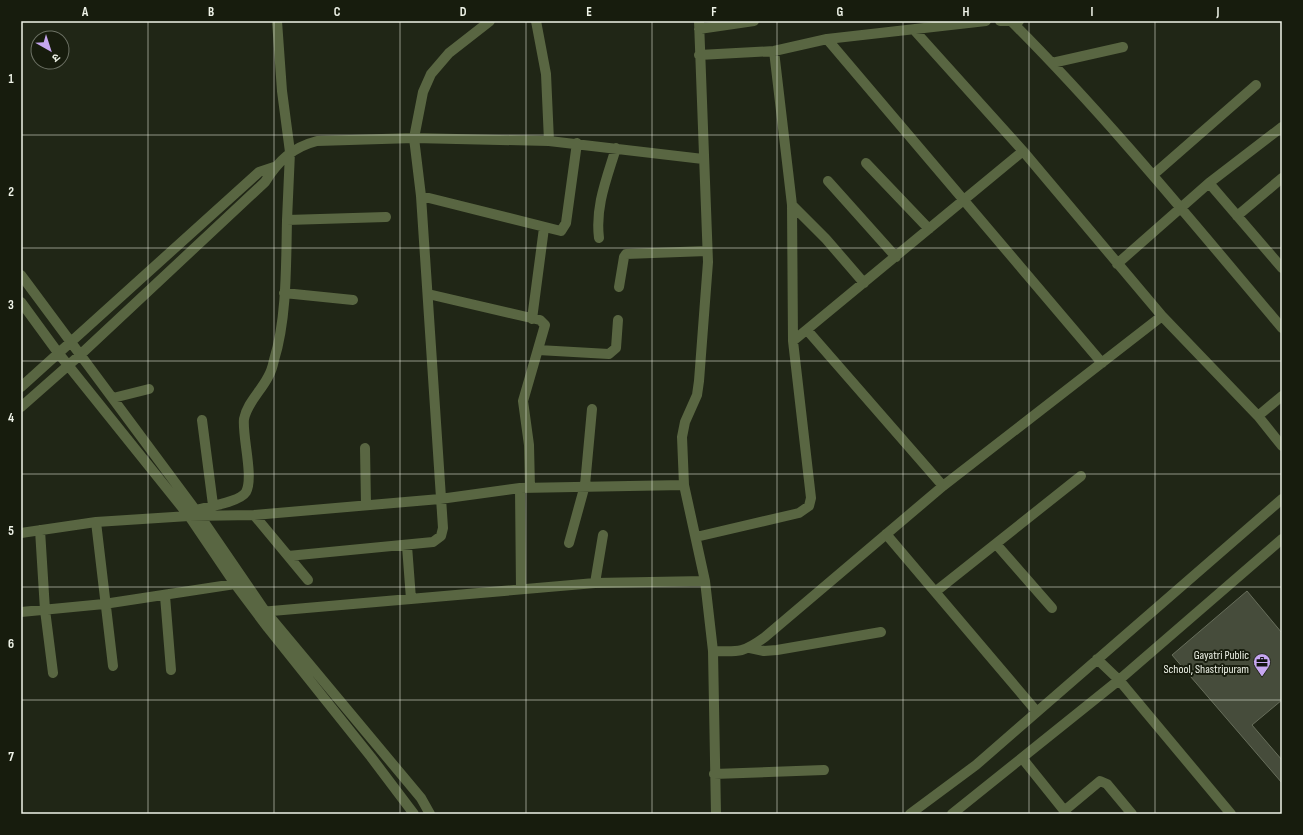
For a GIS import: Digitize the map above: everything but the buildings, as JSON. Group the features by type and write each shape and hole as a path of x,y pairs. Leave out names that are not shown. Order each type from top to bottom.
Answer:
{"street":[{"path":"195,514 213,506 236,499 246,492 248,486 248,459 244,419 249,405 268,376 275,358 281,326 284,293 290,152 282,91 277,21"},
{"path":"288,556 407,546 432,542 441,536 443,528 428,294 421,196 414,138 423,92 431,74 449,53 490,21"},
{"path":"536,21 546,74 549,141"},
{"path":"716,814 714,774 713,651 705,581 684,485 682,437 685,422 697,395 699,381 707,251 699,25 754,21"},
{"path":"699,55 774,51 827,40 986,21"},
{"path":"1000,21 1015,22 1153,175 1282,328"},
{"path":"915,30 1023,152 1162,316 1258,416 1282,446"},
{"path":"827,40 1102,363"},
{"path":"1052,63 1123,47"},
{"path":"696,537 799,514 809,506 811,498 793,342 792,205 774,51"},
{"path":"1153,175 1256,85"},
{"path":"1117,264 1209,183 1282,127"},
{"path":"21,407 80,356 265,182 274,167 290,152 304,144 317,141 414,138 577,142 703,159"},
{"path":"421,196 557,231 564,228 577,142"},
{"path":"599,238 597,216 599,202 616,148"},
{"path":"793,342 1023,152"},
{"path":"866,163 929,230"},
{"path":"21,387 259,172 274,167"},
{"path":"1237,216 1282,178"},
{"path":"828,181 896,257"},
{"path":"1209,183 1282,268"},
{"path":"792,205 826,239 864,283"},
{"path":"287,220 386,217"},
{"path":"532,319 544,228"},
{"path":"619,287 624,257 626,254 707,251"},
{"path":"21,275 80,356 113,398 195,514 261,612 411,810 421,798"},
{"path":"284,293 353,300"},
{"path":"428,294 540,320 545,325 522,401 529,445 525,488 521,589"},
{"path":"21,302 59,354 195,514 235,584 261,612 421,798 430,814"},
{"path":"713,651 739,652 750,648 943,486 1162,316"},
{"path":"538,350 609,354 616,348 618,320"},
{"path":"807,330 943,486"},
{"path":"113,398 149,389"},
{"path":"1258,416 1282,396"},
{"path":"569,543 585,486 592,409"},
{"path":"202,420 213,506"},
{"path":"365,448 366,505"},
{"path":"935,592 1081,476"},
{"path":"21,533 96,522 195,514 254,515 440,499 525,488 684,485"},
{"path":"917,812 976,765 1282,499"},
{"path":"254,515 308,580"},
{"path":"96,522 104,604 113,666"},
{"path":"40,530 46,610 53,673"},
{"path":"886,534 1037,712"},
{"path":"595,583 603,535"},
{"path":"952,814 1119,680 1282,539"},
{"path":"996,544 1052,608"},
{"path":"407,546 411,599"},
{"path":"261,612 595,583 705,581"},
{"path":"21,612 104,604 165,596 235,584"},
{"path":"165,596 171,670"},
{"path":"750,648 764,651 777,650 881,632"},
{"path":"1097,659 1119,680 1231,814"},
{"path":"1022,758 1066,813 1100,782 1107,784 1132,814"},
{"path":"714,774 824,770"}],"place":[{"name":"Gayatri Public School, Shastripuram","path":"1262,677"}]}
